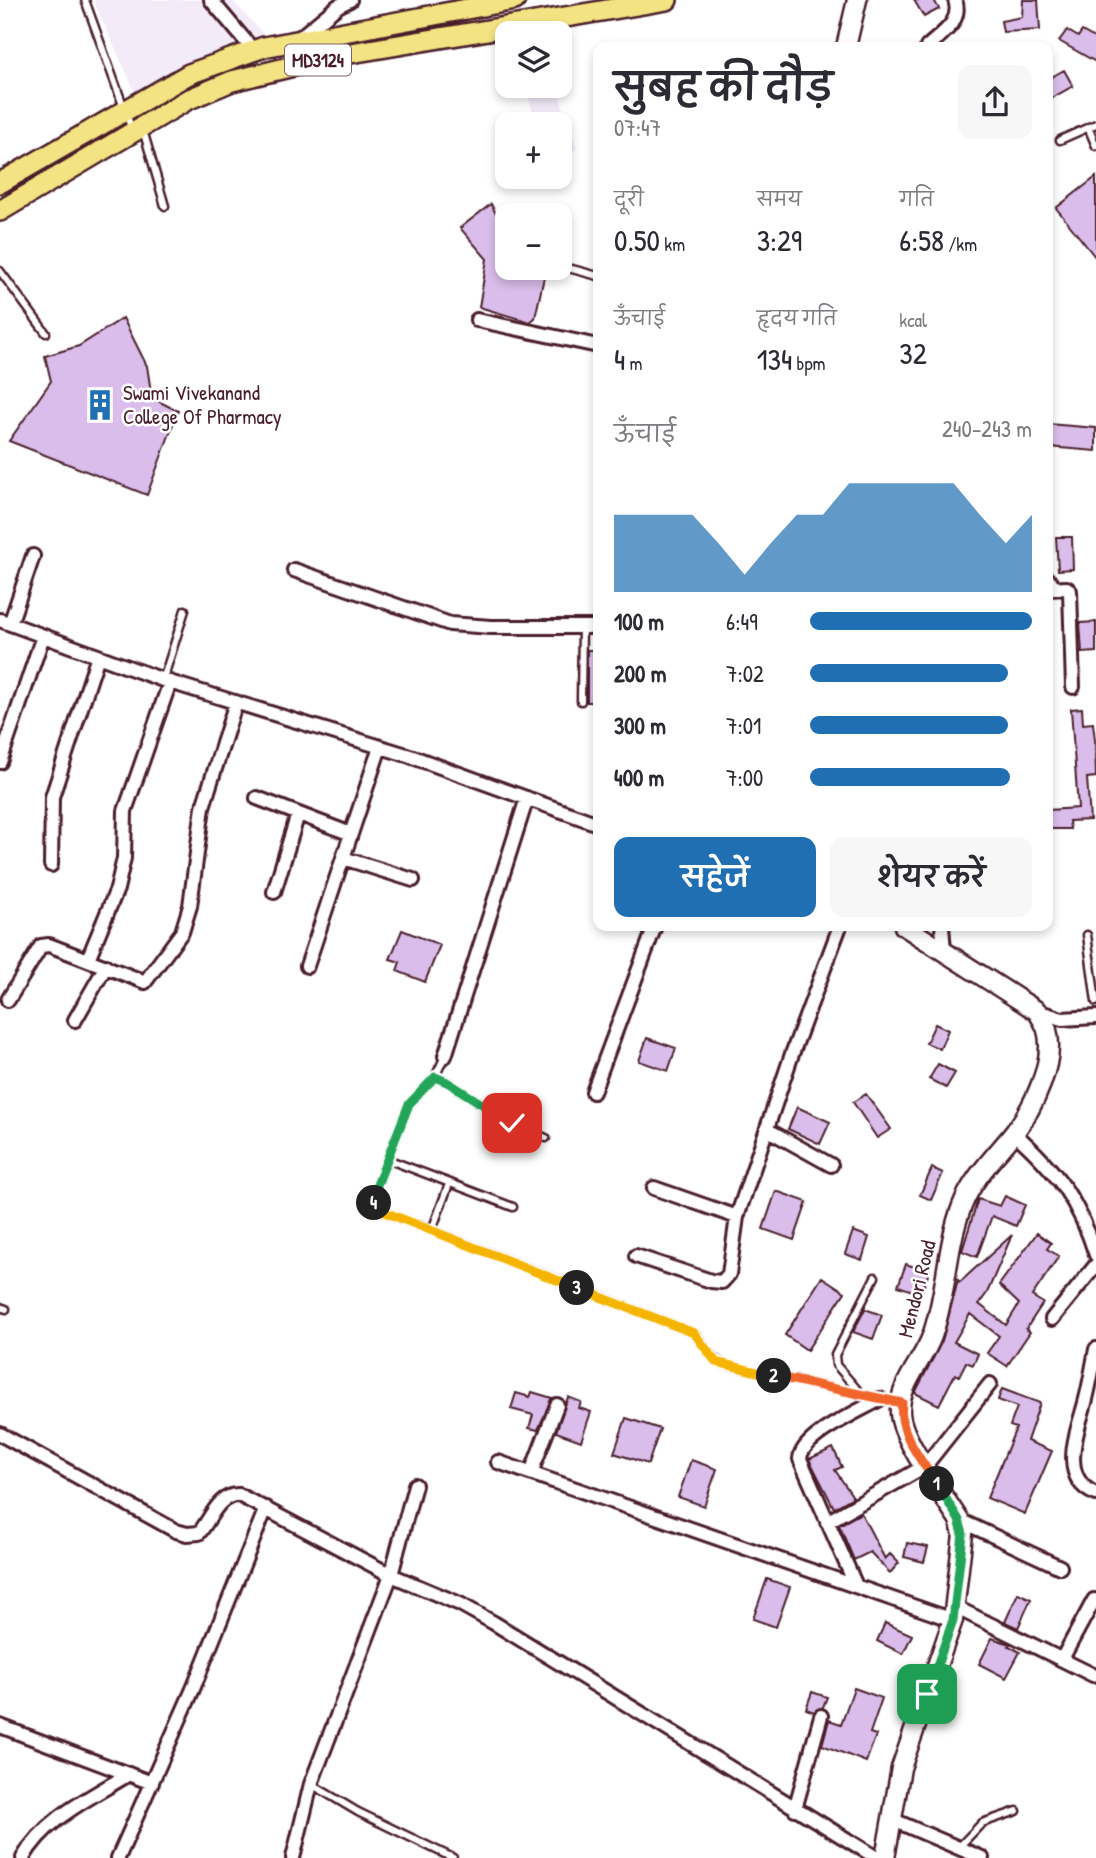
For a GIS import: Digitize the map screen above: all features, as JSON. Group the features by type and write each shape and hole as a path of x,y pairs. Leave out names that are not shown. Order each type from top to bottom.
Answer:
{"main road":[{"path":"0,183 189,74 254,51 514,0"},
{"path":"547,0 551,20"},
{"name":"MD3124","path":"0,211 187,100 232,81 338,55 551,20 602,6 667,0"},
{"path":"847,42 857,0"},
{"path":"912,931 1037,1011"},
{"name":"Mendori Road","path":"902,1403 904,1391 932,1336 962,1206 986,1165 1014,1133 1028,1111 1047,1062 1047,1028 1037,1011"},
{"path":"885,1858 901,1768 954,1614 963,1534 959,1520 907,1436 900,1413 902,1403"}],"street":[{"path":"211,0 254,51"},
{"path":"295,42 338,6 350,0"},
{"path":"932,42 955,21 959,9 955,0"},
{"path":"477,320 593,345"},
{"path":"33,556 5,622 167,681 380,747 593,822"},
{"path":"294,570 450,624 491,627 593,627"},
{"path":"1054,588 1067,588 1071,597 1073,687"},
{"path":"0,762 43,636"},
{"path":"51,865 52,797 98,656"},
{"path":"88,959 117,889 124,858 125,811 167,681"},
{"path":"8,1000 41,946 50,945 145,982 182,932 190,906 203,807 236,702"},
{"path":"307,966 380,747"},
{"path":"257,798 351,834"},
{"path":"445,1056 527,798"},
{"path":"274,892 298,814"},
{"path":"343,858 413,880"},
{"path":"593,1092 653,931"},
{"path":"636,1256 711,1282 722,1282 729,1274 737,1217 792,1054 838,931"},
{"path":"942,931 944,951"},
{"path":"75,1020 106,966"},
{"path":"1037,1011 1062,1018 1096,1017"},
{"path":"768,1130 831,1165"},
{"path":"1014,1133 1043,1159 1068,1190 1086,1225 1096,1255"},
{"path":"654,1188 737,1217"},
{"path":"1052,1319 1096,1265"},
{"path":"1096,1349 1074,1443 1073,1467 1079,1482 1096,1493"},
{"path":"827,1522 925,1466 990,1384"},
{"path":"856,1586 800,1459 801,1452 810,1440 880,1399"},
{"path":"531,1473 557,1405"},
{"path":"0,1434 176,1531 199,1533 221,1500 230,1494 239,1495 266,1508 391,1575 460,1604 494,1623 877,1858"},
{"path":"498,1462 856,1586 954,1614 1062,1659 1093,1675"},
{"path":"293,1858 311,1784 391,1575 415,1485"},
{"path":"118,1858 193,1689 266,1508"},
{"path":"959,1520 1060,1567"},
{"path":"1062,1659 1094,1600"},
{"path":"795,1809 821,1716"},
{"path":"0,1726 152,1783"},
{"path":"23,1858 30,1844 55,1821 129,1774"},
{"path":"891,1819 982,1858"}],"lane":[{"path":"85,0 125,110 138,130 165,206"},
{"path":"1060,140 1096,124"},
{"path":"1088,127 1096,146"},
{"path":"572,269 593,275"},
{"path":"0,271 46,332"},
{"path":"167,681 185,610"},
{"path":"581,701 582,627"},
{"path":"1087,935 1096,1002"},
{"path":"445,1056 435,1077 409,1104 373,1195 373,1202 380,1210 694,1333 703,1342 708,1354 716,1362 726,1366 902,1403"},
{"path":"435,1077 512,1123 546,1138"},
{"path":"387,1159 513,1207"},
{"path":"432,1230 449,1184"},
{"path":"864,1396 836,1365 835,1355 875,1277"},
{"path":"311,1784 358,1812 453,1858"},
{"path":"958,1848 982,1823 1017,1811"}],"shaded area":[{"path":"93,0 232,0 267,38 140,103"},
{"path":"528,98 560,98 565,112 533,112"},
{"path":"572,134 577,149 572,150"}],"building":[{"path":"914,0 934,0 939,9 924,17"},
{"path":"1023,0 1038,0 1040,30 1003,32 1001,21 1022,17"},
{"path":"1067,30 1078,37 1082,31 1096,39 1096,62 1059,41"},
{"path":"1064,70 1073,86 1053,97 1053,76"},
{"path":"1096,177 1096,258 1056,208"},
{"path":"491,204 495,212 495,280 543,280 535,318 530,322 479,307 487,259 460,228"},
{"name":"Swami Vivekanand College Of Pharmacy","path":"123,318 147,366 152,398 178,411 147,495 9,441 51,381 45,356 79,346"},
{"path":"1053,424 1096,428 1096,451 1053,447"},
{"path":"1056,537 1072,537 1073,569 1058,570"},
{"path":"1096,622 1096,652 1082,653 1080,623"},
{"path":"587,650 593,650 593,702 587,702"},
{"path":"1082,708 1083,724 1093,723 1096,777 1087,778 1090,820 1069,821 1070,829 1053,829 1053,810 1078,808 1071,709"},
{"path":"402,930 440,945 425,982 397,971 400,962 390,959"},
{"path":"935,1024 948,1030 940,1049 926,1043"},
{"path":"647,1038 676,1048 668,1071 639,1061"},
{"path":"938,1064 955,1073 946,1088 929,1079"},
{"path":"866,1094 891,1129 877,1138 853,1102"},
{"path":"797,1107 830,1122 820,1144 788,1129"},
{"path":"932,1168 943,1173 931,1200 920,1195"},
{"path":"776,1191 807,1202 794,1240 763,1229"},
{"path":"1005,1196 1025,1205 1016,1226 992,1216 977,1257 962,1251 978,1199 1000,1206"},
{"path":"853,1231 869,1237 862,1260 845,1254"},
{"path":"1037,1233 1051,1243 1047,1249 1059,1256 1032,1296 1043,1303 1026,1329 1030,1332 1007,1366 987,1353 999,1336 970,1314 954,1342 978,1354 973,1365 966,1362 959,1376 955,1374 939,1405 915,1393 942,1341 958,1280 960,1282 1012,1235 987,1293 979,1304 1006,1325 1019,1304 999,1285"},
{"path":"906,1264 929,1272 921,1294 898,1286"},
{"path":"822,1277 845,1292 807,1350 785,1335"},
{"path":"865,1309 882,1315 873,1339 853,1332"},
{"path":"1002,1389 1040,1403 1027,1441 1052,1451 1025,1514 987,1498 1016,1428 1010,1426 1017,1407 998,1400"},
{"path":"532,1392 552,1398 538,1430 529,1428 533,1415 511,1409 516,1393 530,1397"},
{"path":"568,1397 581,1402 579,1408 591,1412 581,1441 556,1432"},
{"path":"626,1418 660,1429 648,1464 614,1453"},
{"path":"833,1448 842,1467 835,1470 853,1497 834,1508 809,1459"},
{"path":"691,1460 717,1469 704,1506 678,1497"},
{"path":"861,1513 885,1559 890,1554 899,1563 890,1573 870,1552 854,1560 839,1525"},
{"path":"907,1543 928,1547 924,1562 904,1557"},
{"path":"767,1579 790,1587 776,1627 753,1619"},
{"path":"1018,1593 1031,1599 1018,1628 1005,1622"},
{"path":"885,1623 912,1635 903,1654 877,1641"},
{"path":"992,1638 1010,1644 1009,1646 1020,1652 1006,1678 979,1664"},
{"path":"854,1688 882,1698 870,1733 876,1735 866,1762 822,1745 829,1720 841,1724"},
{"path":"812,1692 827,1697 823,1707 814,1712 806,1709"}],"place":[{"name":"Swami Vivekanand College Of Pharmacy","path":"100,405"}],"route":[{"path":"512,1123 435,1077 409,1104 373,1195 373,1202 387,1213 694,1333 703,1342 708,1354 716,1362 726,1366 902,1403 900,1413 907,1436 959,1520 963,1534 953,1620 927,1694"}]}
